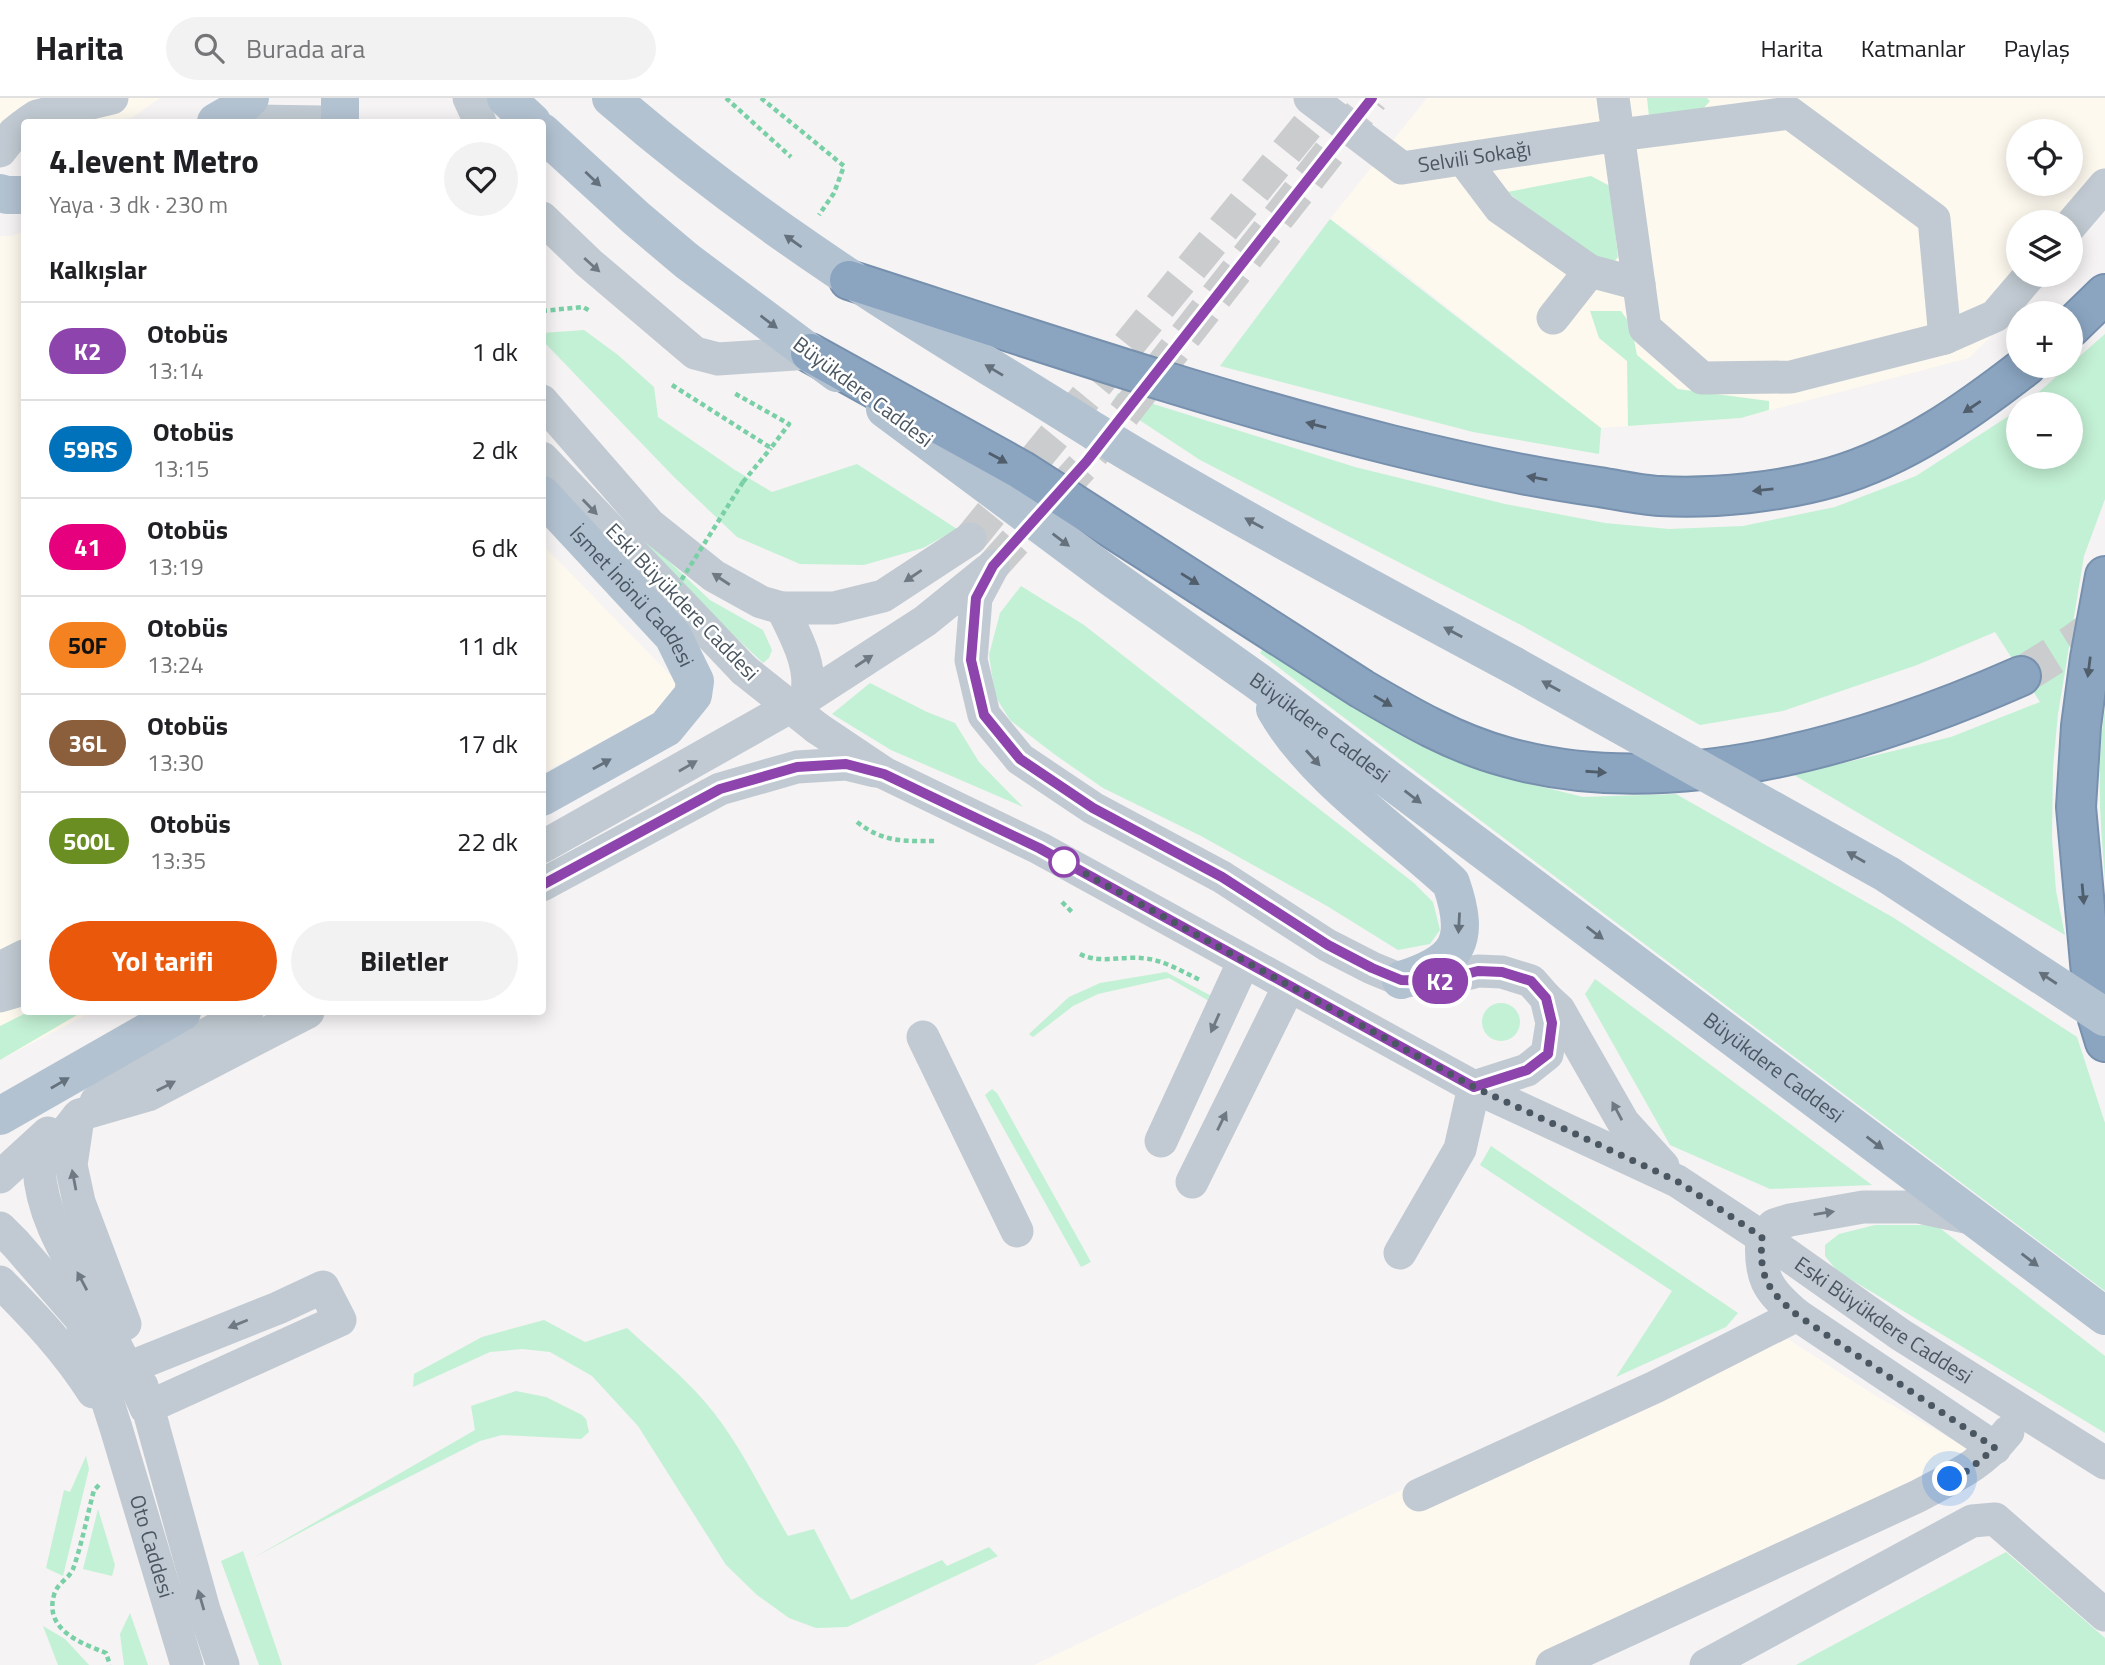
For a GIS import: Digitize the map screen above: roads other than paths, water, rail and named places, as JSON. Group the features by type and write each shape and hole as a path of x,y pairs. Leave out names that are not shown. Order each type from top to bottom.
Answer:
{"highway":[{"path":"849,280 1222,400 1354,436 1492,470 1660,496 1717,495 1780,488 1844,473 1927,436 2010,378"},
{"path":"2083,315 2105,294"},
{"path":"810,353 1021,470 1362,689 1420,723 1504,757 1539,766 1643,775 1733,765 1835,743 1899,725 1953,706 2021,676"},
{"path":"2105,576 2086,685 2076,807 2091,974 2098,1019 2105,1042"}],"main road":[{"path":"340,98 340,119"},
{"path":"506,98 529,119"},
{"path":"611,98 683,160 849,280 1145,462 1887,874 2105,1017"},
{"path":"221,119 240,108 251,116"},
{"name":"Büyükdere Caddesi","path":"546,136 687,261 1112,578 1260,683 2105,1316"},
{"path":"0,193 21,195"},
{"name":"İsmet İnönü Caddesi","path":"546,499 673,636 695,681 693,695 666,729 546,795"},
{"path":"1260,683 1285,727 1324,771 1451,883 1460,909 1461,927 1457,942 1446,958 1430,971 1401,980"},
{"path":"0,1116 177,1015"}],"street":[{"path":"33,119 112,98"},
{"path":"302,98 310,119"},
{"path":"469,98 479,119"},
{"name":"Selvili Sokağı","path":"1310,98 1402,168 1619,135 1780,105"},
{"path":"1613,98 1645,328 1702,379 1791,377 1945,338 1995,316 2019,287"},
{"path":"1780,105 1934,219 1945,338"},
{"path":"251,116 281,119"},
{"path":"1463,159 1500,208 1590,271 1639,284"},
{"path":"2083,211 2105,185"},
{"path":"546,222 589,263 695,353 718,359 810,353"},
{"path":"1553,318 1590,271"},
{"path":"546,406 650,525 714,576 761,602 782,608 834,608 883,596 970,539"},
{"name":"Eski Büyükdere Caddesi","path":"546,462 744,670 812,713 884,774 1039,848 1474,1087 1677,1181 1901,1335 2105,1463"},
{"path":"546,845 812,713 993,566 976,598 971,660 984,715 1020,759 1093,808 1222,877 1328,945 1401,980 1439,981 1478,971 1502,972 1531,981 1559,1010 1622,1122 1677,1181"},
{"path":"782,608 807,670 812,713"},
{"path":"546,883 720,789 749,779 797,767 846,764 884,774"},
{"path":"0,968 21,958"},
{"path":"1161,1141 1244,961"},
{"path":"1192,1182 1289,986"},
{"path":"0,996 21,990"},
{"path":"1400,1253 1460,1149 1474,1087 1527,1070 1548,1054 1552,1023 1546,998"},
{"path":"1,1175 48,1133 79,1115 135,1074 242,1015"},
{"path":"146,1408 122,1356 49,1220 39,1189 38,1167 79,1115 148,1095 301,1015"},
{"path":"923,1037 1017,1231"},
{"path":"79,1115 71,1166 79,1202 127,1328 138,1364 146,1408 204,1611 223,1665"},
{"path":"1975,1219 1919,1208 1863,1207 1774,1225 1762,1237 1761,1257 1767,1282 1774,1296 1797,1315 1995,1448"},
{"path":"0,1228 81,1319 117,1428"},
{"path":"0,1282 75,1363 117,1428"},
{"path":"138,1364 323,1287 340,1320 146,1408"},
{"path":"278,1308 293,1341"},
{"path":"1419,1495 1655,1387 1797,1315"},
{"path":"1552,1665 1967,1471 1995,1448 2023,1413"},
{"name":"Oto Caddesi","path":"117,1428 187,1665"},
{"path":"1706,1665 1972,1521 1995,1519 2105,1615"}],"tunnel":[{"path":"970,539 1330,98"},
{"path":"993,566 1087,461 1372,98"},
{"path":"2021,676 2105,620"}]}
